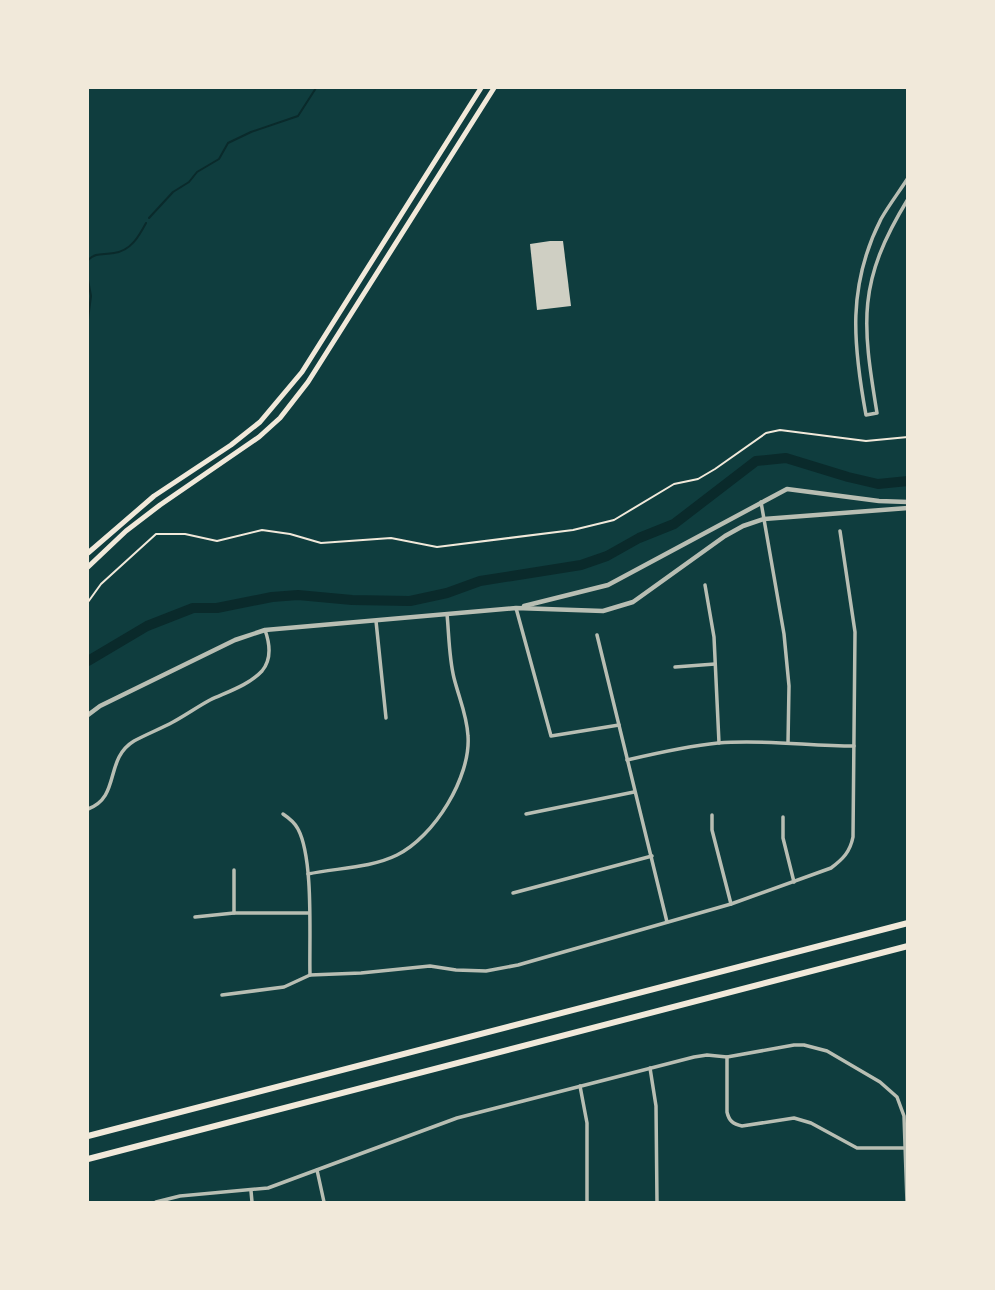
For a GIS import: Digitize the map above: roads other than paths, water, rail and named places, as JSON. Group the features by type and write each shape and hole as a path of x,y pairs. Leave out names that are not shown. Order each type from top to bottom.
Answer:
{"highway":[{"path":"88,1136 908,923"},
{"path":"88,1158 908,946"}],"main road":[{"path":"88,553 154,496 260,422 302,372 481,88"},
{"path":"88,567 151,511 259,438 295,400 494,88"},
{"path":"379,248 389,254"},
{"path":"230,445 237,453"}],"street":[{"path":"908,178 881,219 860,278 856,304 855,351 866,415 877,414 865,331 869,289 880,248 908,199"},
{"path":"516,608 608,585 787,489 878,501 908,502"},
{"path":"761,501 784,634 789,686 788,743"},
{"path":"88,715 100,706 234,640 265,630 516,608 603,611 633,602 725,536 764,519 908,508"},
{"path":"222,995 284,987 310,975 430,966 486,971 518,965 731,904 831,867 850,850 853,837 855,632 840,531"},
{"path":"705,585 714,637 719,743"},
{"path":"516,608 551,736 619,725"},
{"path":"308,874 383,860 410,848 435,821 460,781 467,760 469,739 466,712 454,674 447,614"},
{"path":"376,621 386,718"},
{"path":"88,809 97,805 108,791 116,761 126,747 189,711 252,680 264,669 270,644 265,630"},
{"path":"597,635 667,922"},
{"path":"675,667 715,664"},
{"path":"627,760 719,743 854,746"},
{"path":"526,814 634,792"},
{"path":"283,814 291,819 300,832 308,874 310,975"},
{"path":"712,815 712,830 731,904"},
{"path":"783,817 783,838 794,882"},
{"path":"513,893 652,856"},
{"path":"234,870 234,913"},
{"path":"195,917 234,913 308,913"},
{"path":"156,1202 180,1196 268,1188 457,1118 694,1057 727,1057 794,1045 827,1051 891,1090 902,1105 905,1116 908,1202"},
{"path":"727,1057 727,1112 729,1120 735,1125 794,1118 811,1123 856,1148 905,1148"},
{"path":"650,1068 656,1106 657,1202"},
{"path":"580,1086 587,1122 587,1202"},
{"path":"317,1170 324,1202"},
{"path":"251,1191 252,1202"},
{"path":"180,1196 181,1202"}],"waterway":[{"path":"149,218 173,192 189,182 197,172 219,159 228,143 298,116 316,88"},
{"path":"88,260 97,255 120,252 130,246 146,223"},
{"path":"88,280 91,296 88,319"},
{"path":"88,661 147,626 193,608 217,608 272,597 298,595 352,600 410,601 447,593 480,581 581,565 607,556 639,538 674,524 756,461 786,458 878,484 908,481"}]}
